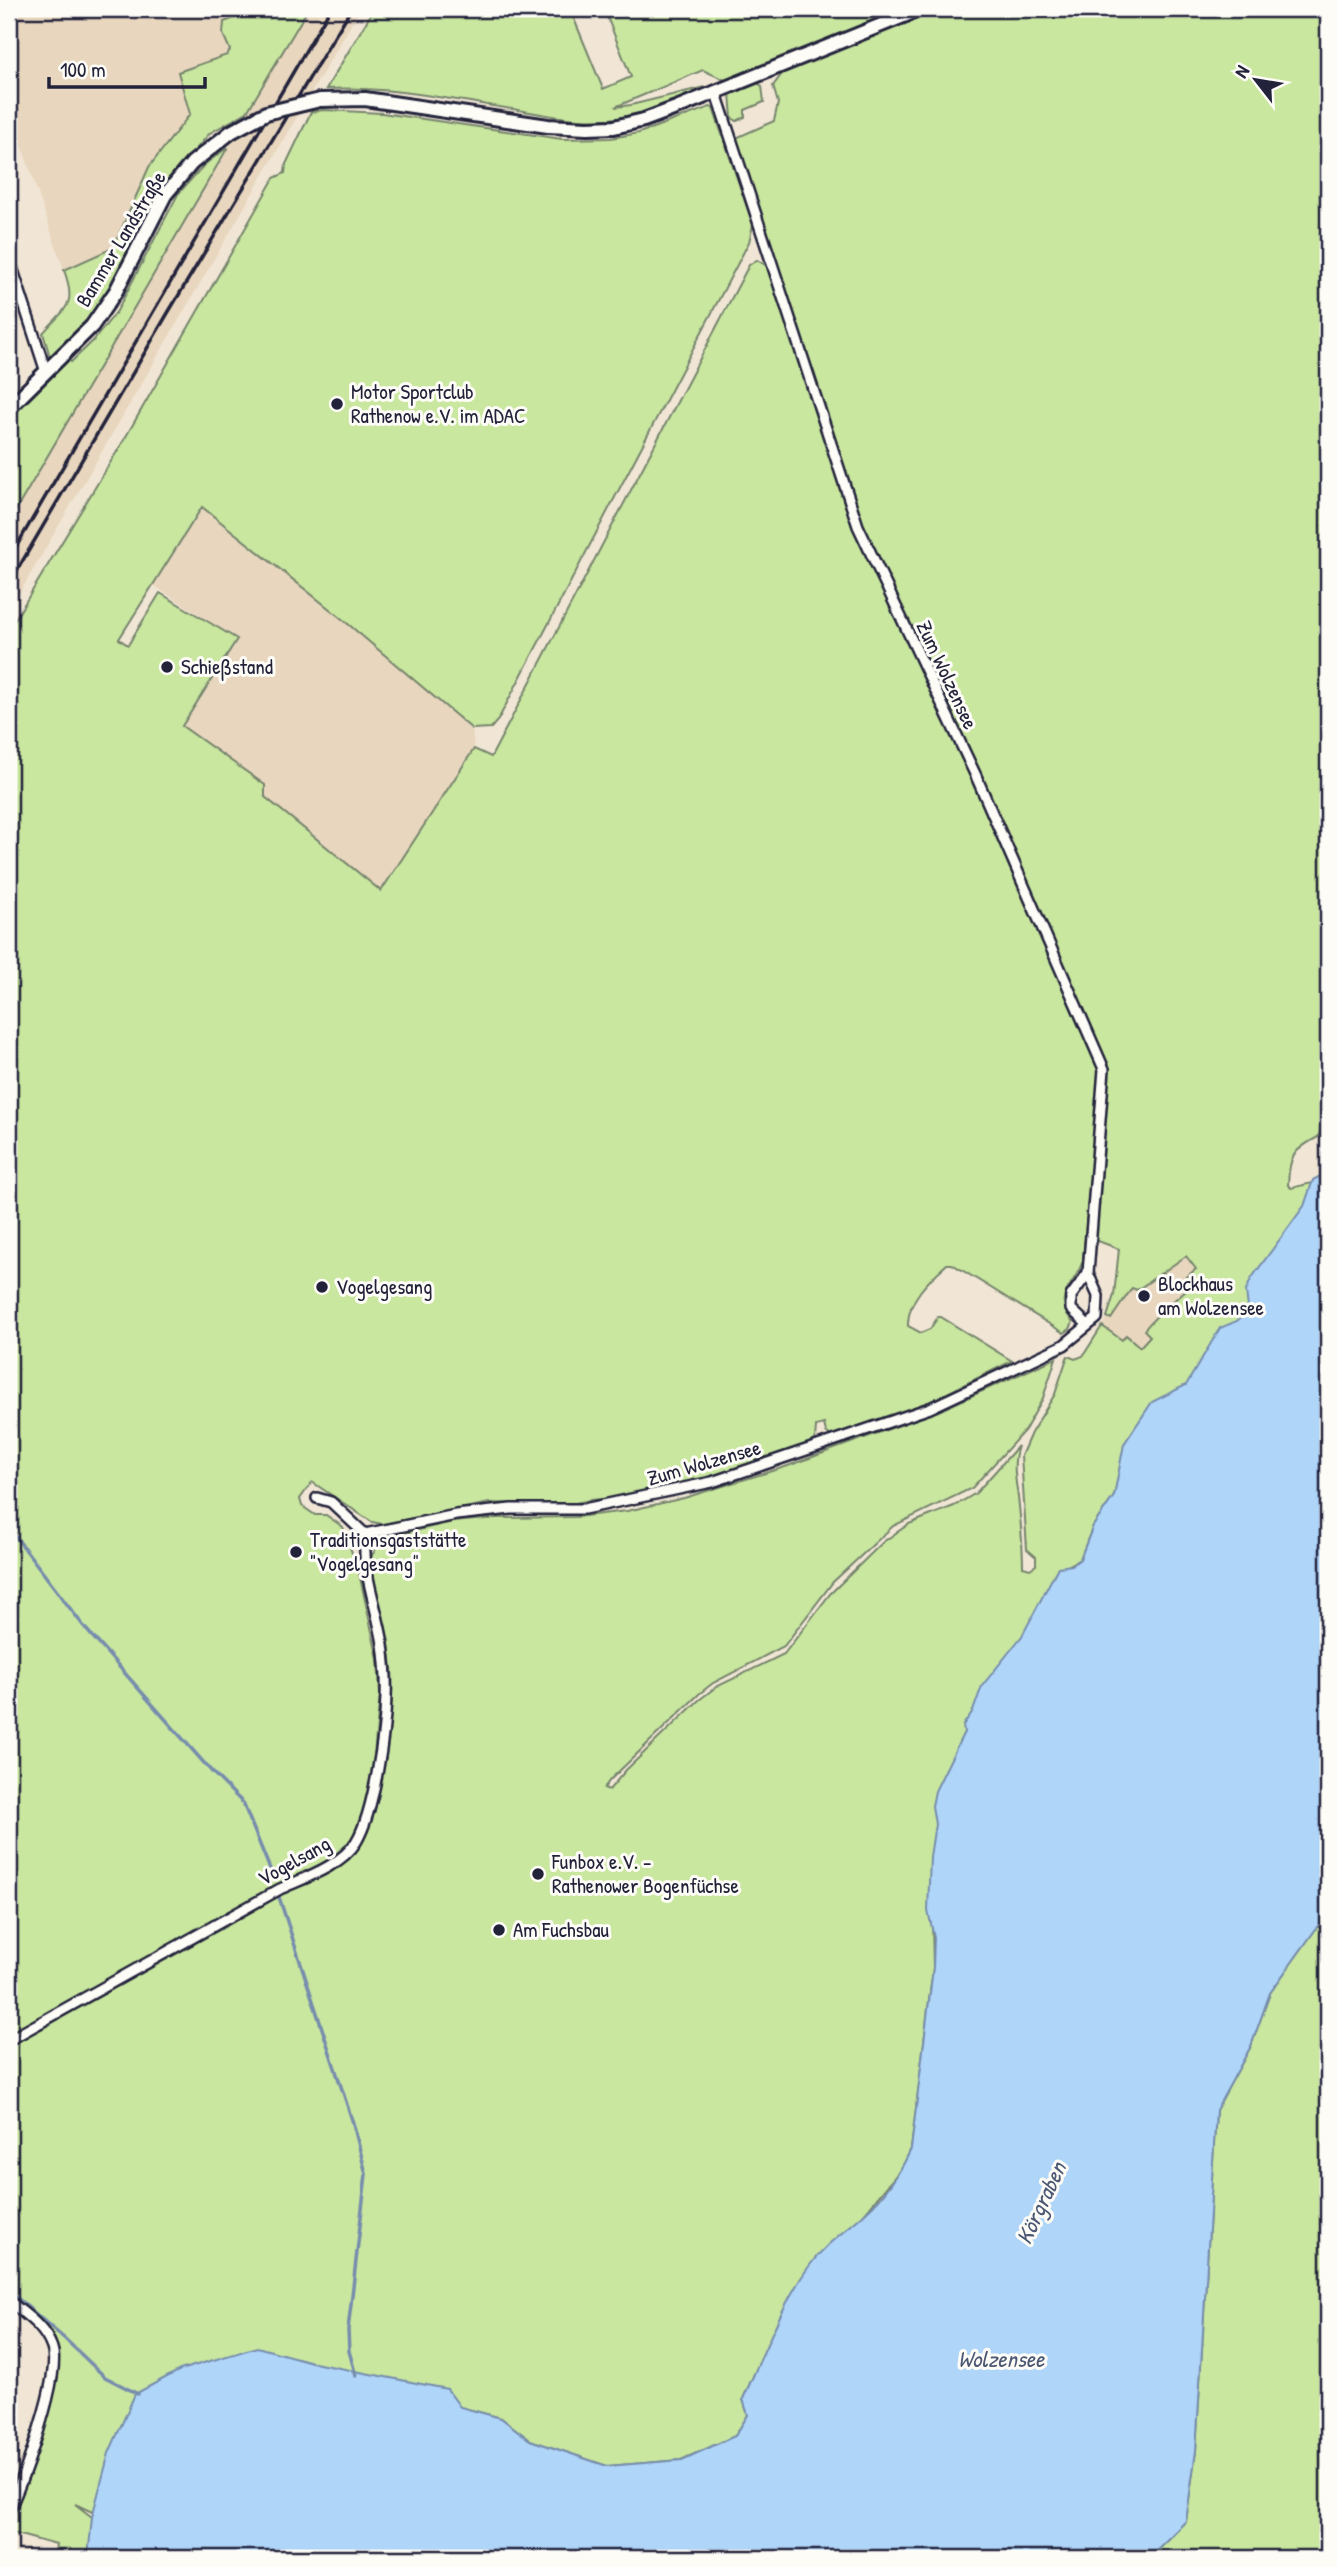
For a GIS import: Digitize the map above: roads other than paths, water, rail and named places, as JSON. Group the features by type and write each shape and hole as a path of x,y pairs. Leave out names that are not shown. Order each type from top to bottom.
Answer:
{"main road":[{"name":"Bammer Landstraße","path":"9,408 92,326 107,307 165,195 192,163 231,132 266,113 320,100 365,99 548,126 614,127 644,120 716,93 921,9"}],"street":[{"name":"Zum Wolzensee","path":"365,1534 456,1515 511,1509 584,1509 712,1482 930,1408 1064,1345 1097,1318 1098,1296 1088,1273 1104,1069 976,776 858,526 716,93"},
{"path":"9,258 46,372"},
{"name":"Zum Wolzensee","path":"1088,1273 1070,1296 1071,1309 1088,1325"},
{"path":"317,1499 331,1502 365,1534"},
{"name":"Vogelsang","path":"9,2040 280,1889 324,1868 355,1843 368,1815 387,1696 383,1644 363,1558 365,1534"},
{"path":"9,2301 44,2330 54,2351 46,2405 12,2494 9,2510"}],"water":[{"name":"Wolzensee","path":"1328,1172 1328,1912 1270,1993 1251,2046 1216,2110 1196,2451 1186,2521 1148,2558 88,2558 92,2517 109,2453 135,2394 180,2370 257,2347 319,2364 447,2389 460,2407 501,2418 530,2440 607,2466 682,2460 735,2436 748,2415 743,2399 773,2330 800,2279 822,2251 879,2199 897,2175 911,2149 933,1968 934,1937 928,1911 930,1857 935,1824 932,1806 935,1791 964,1732 963,1725 973,1711 982,1686 1022,1636 1058,1567 1072,1565 1080,1559 1093,1526 1114,1496 1124,1444 1152,1402 1186,1385 1220,1328 1237,1321 1245,1314 1248,1308 1246,1291 1251,1279 1304,1206 1313,1180"}],"waterway":[{"path":"9,1528 85,1628 212,1772 243,1803 274,1879"},
{"path":"279,1897 353,2123 366,2174 348,2330 349,2351 356,2376"},
{"path":"9,2291 105,2377 138,2394"}],"railway":[{"path":"9,559 330,9"},
{"path":"9,584 351,9"}],"place":[{"name":"Motor Sportclub Rathenow e.V. im ADAC","path":"337,404"},
{"name":"Schießstand","path":"167,667"},
{"name":"Vogelgesang","path":"322,1287"},
{"name":"Blockhaus am Wolzensee","path":"1144,1296"},
{"name":"Traditionsgaststätte \"Vogelgesang\"","path":"296,1552"},
{"name":"Funbox e.V. - Rathenower Bogenfüchse","path":"538,1874"},
{"name":"Am Fuchsbau","path":"499,1930"}],"water label":[{"name":"Körgraben","path":"1041,2203"}]}
